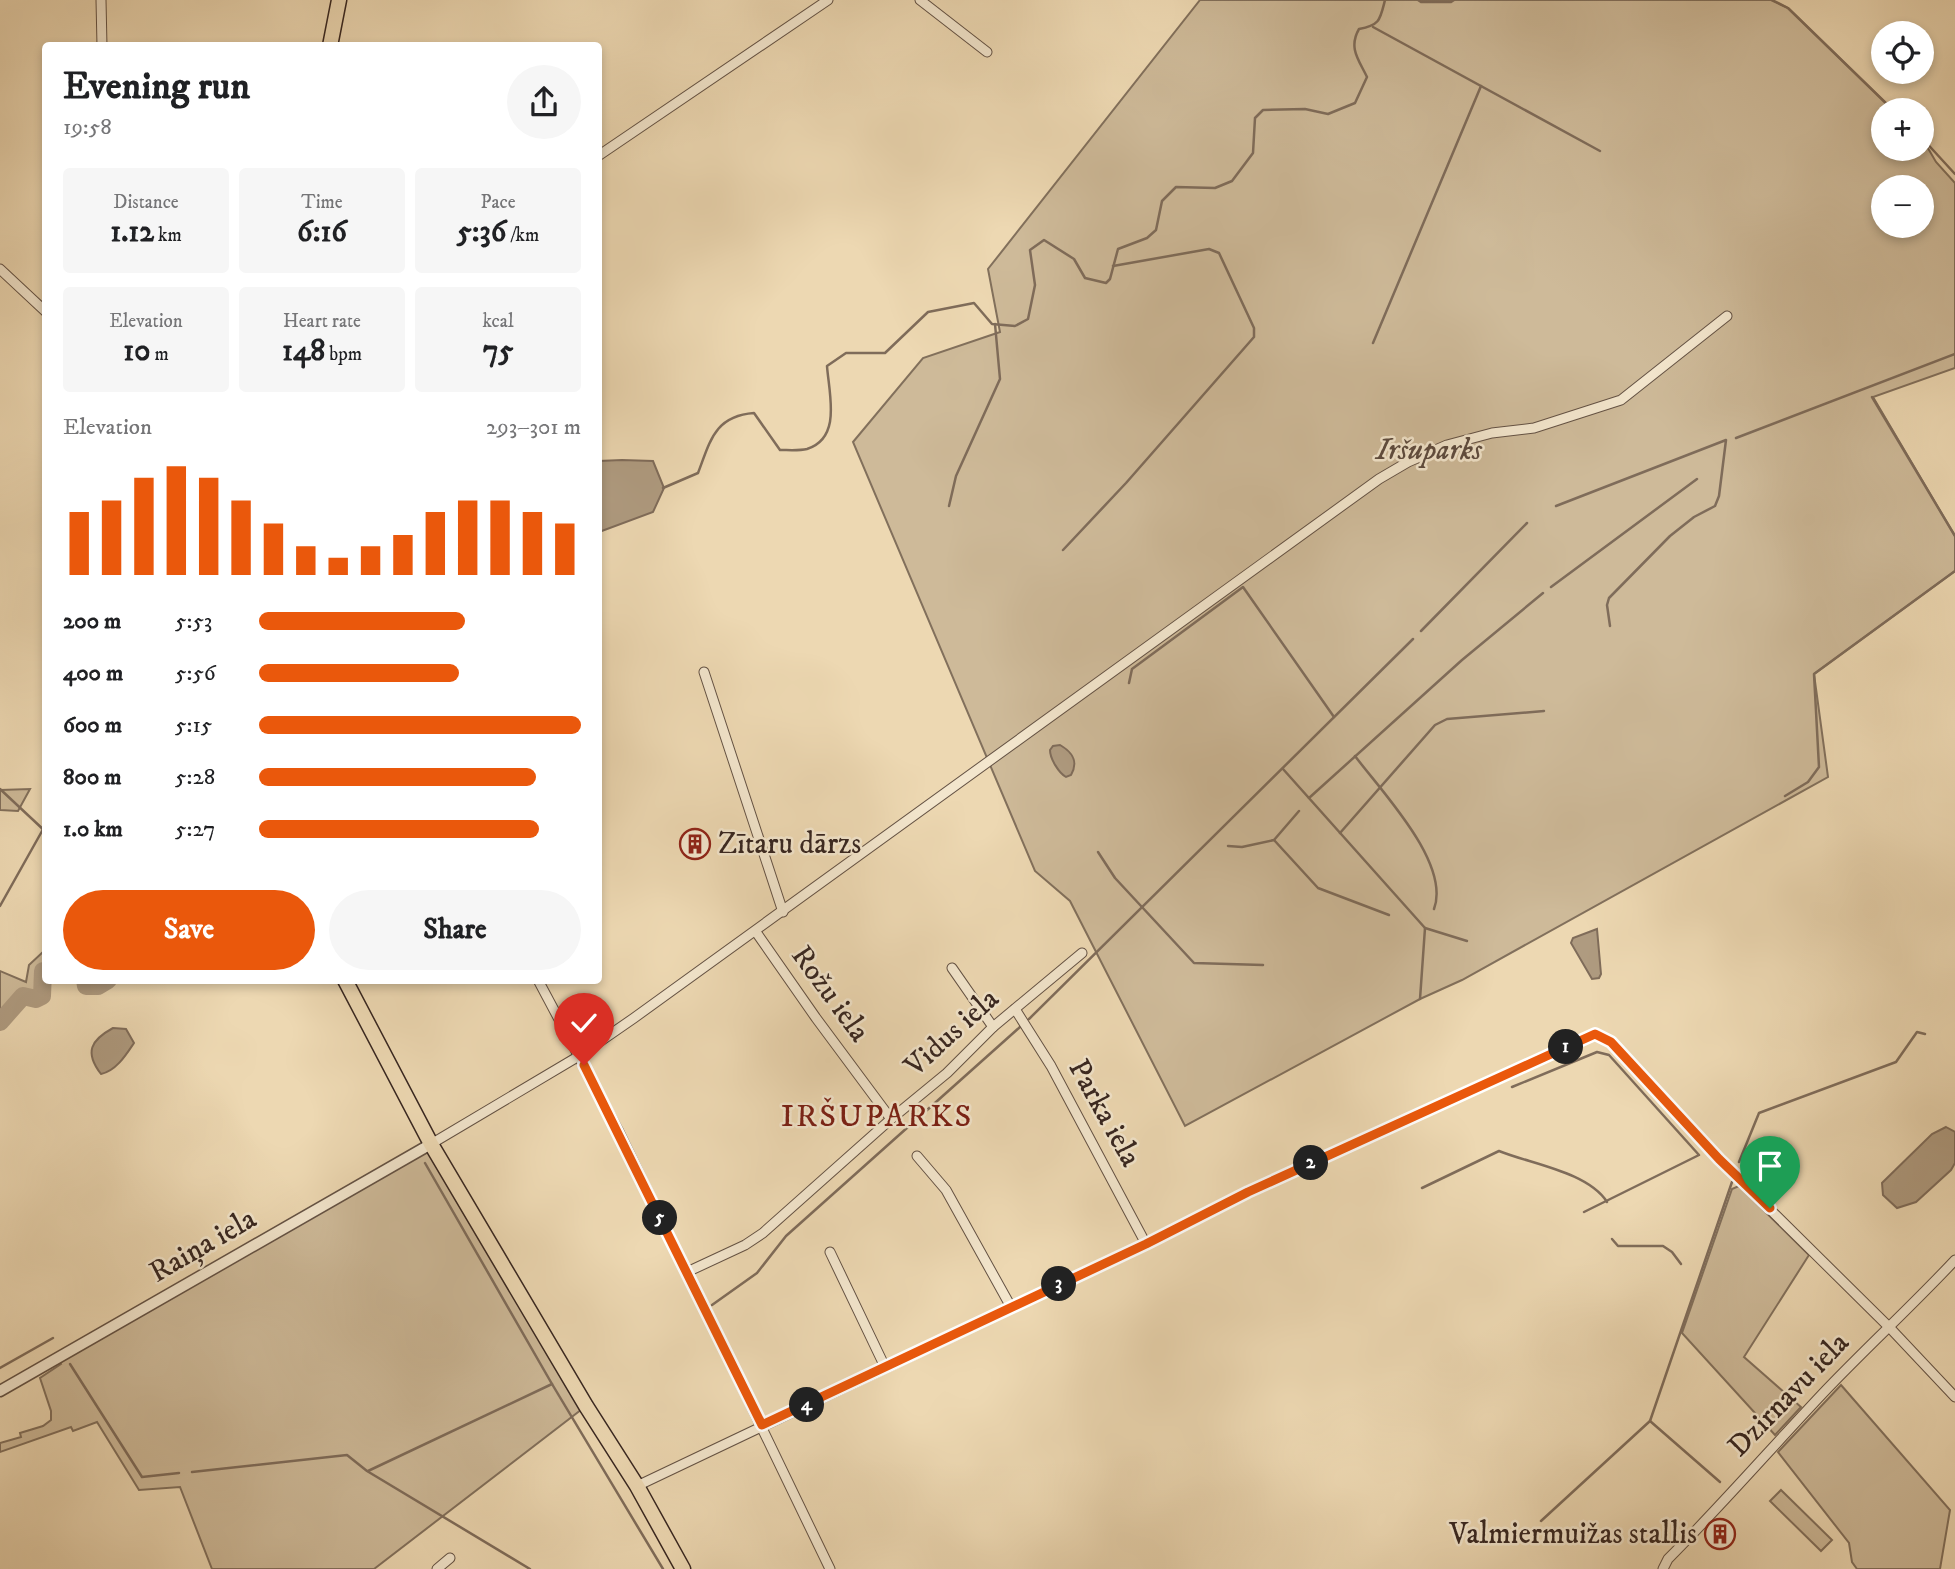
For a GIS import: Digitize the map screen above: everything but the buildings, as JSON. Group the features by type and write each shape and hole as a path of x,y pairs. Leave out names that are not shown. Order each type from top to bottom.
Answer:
{"highway":[{"path":"331,42 339,0"},
{"path":"347,984 431,1144 586,1406 637,1486 683,1569"}],"street":[{"path":"101,0 102,42"},
{"path":"602,153 828,0"},
{"path":"920,0 987,52"},
{"path":"0,269 42,308"},
{"path":"431,1144 579,1056 756,932 1379,479 1408,461 1447,444 1492,433 1534,428 1621,400 1727,316"},
{"path":"704,672 783,912"},
{"name":"Rožu iela","path":"756,932 891,1119"},
{"name":"Vidus iela","path":"687,1272 745,1245 763,1233 947,1073 993,1027 1082,953"},
{"path":"952,968 993,1027"},
{"path":"540,984 612,1119 830,1569"},
{"name":"Parka iela","path":"1015,1009 1051,1066 1146,1244"},
{"path":"637,1486 1146,1244 1248,1192 1595,1034 1611,1042 1719,1159 1890,1328 1955,1397"},
{"name":"Raiņa iela","path":"0,1391 431,1144"},
{"path":"916,1156 946,1190 1011,1307"},
{"path":"830,1252 885,1367"},
{"name":"Dzirnavu iela","path":"1663,1569 1668,1559 1763,1456 1955,1260"},
{"path":"437,1569 450,1558"}],"green space":[{"name":"Iršuparks","path":"1200,0 1771,0 1788,8 1881,98 1871,98 1871,161 1934,161 1934,159 1955,183 1955,368 1873,397 1955,536 1955,571 1814,674 1828,777 1462,980 1420,999 1185,1126 1070,901 1035,871 853,442 923,358 1000,332 988,269"},
{"path":"30,789 18,811 0,810 0,790"},
{"path":"42,953 42,992 36,999 22,996 0,1022 0,971 26,982 29,965"},
{"path":"431,1144 586,1406 374,1569 212,1569 180,1487 139,1490 97,1422 73,1431 71,1427 0,1452 0,1443 21,1437 20,1433 43,1426 51,1420 51,1411 40,1378 61,1364 57,1357"},
{"path":"1739,1186 1809,1255 1744,1357 1801,1407 1775,1435 1682,1333 1732,1189"},
{"path":"1841,1385 1950,1510 1940,1569 1857,1569 1852,1562 1849,1543 1778,1452"},
{"path":"1781,1490 1832,1540 1821,1551 1770,1501"}],"shaded area":[{"path":"602,461 653,461 664,488 653,512 602,531"},
{"path":"1060,745 1071,754 1074,761 1071,775 1066,777 1055,765 1050,754 1053,746"},
{"path":"1597,929 1601,974 1599,978 1592,979 1571,943 1573,938"},
{"path":"113,1028 126,1029 134,1043 116,1066 101,1074 93,1059 92,1047 99,1037"},
{"path":"1946,1127 1955,1132 1955,1163 1951,1170 1916,1202 1897,1208 1883,1195 1882,1183 1932,1134"}],"waterway":[{"path":"663,488 698,473 716,432 730,419 741,415 754,413 780,450 804,450 818,443 825,435 831,414 827,366 846,353 885,353 928,312 974,303 992,324 1015,326 1028,319 1035,285 1030,250 1044,240 1074,259 1085,278 1106,283 1110,279 1118,249 1147,238 1156,230 1162,201 1176,187 1215,188 1232,181 1253,153 1255,118 1263,110 1305,109 1328,114 1355,103 1367,77 1356,54 1354,42 1359,29 1371,26 1378,20 1385,0"},
{"path":"1418,0 1454,0"},
{"path":"1772,0 1788,8 1881,98"},
{"path":"1373,27 1600,151"},
{"path":"1373,343 1481,86"},
{"path":"1934,151 1955,174"},
{"path":"1063,550 1126,483 1254,337 1254,328 1219,253 1209,249 1113,266"},
{"path":"949,506 956,476 1000,379 995,324"},
{"path":"1736,438 1955,354"},
{"path":"1872,397 1955,536"},
{"path":"1556,506 1726,440 1719,496 1715,506 1694,517 1670,536 1609,598 1607,605 1610,626"},
{"path":"1551,587 1697,479"},
{"path":"1421,631 1527,523"},
{"path":"1785,796 1808,782 1819,767 1814,674 1955,571"},
{"path":"1129,683 1132,669 1243,587 1334,717"},
{"path":"1309,798 1462,660 1543,593"},
{"path":"1029,1019 1413,639"},
{"path":"1340,833 1435,725 1447,719 1544,711"},
{"path":"1355,756 1411,828 1423,850 1437,891 1434,909"},
{"path":"1283,769 1425,928 1420,999"},
{"path":"0,789 42,828"},
{"path":"1228,846 1242,847 1274,840 1299,811"},
{"path":"0,906 42,831"},
{"path":"1274,840 1318,888 1389,915"},
{"path":"1098,852 1115,878 1194,963 1263,965"},
{"path":"1425,928 1467,941"},
{"path":"0,1022 23,996 36,999 42,996 42,984"},
{"path":"86,984 101,984"},
{"path":"712,1305 757,1273 786,1236 1020,1027"},
{"path":"1739,1162 1759,1113 1896,1062 1917,1032 1925,1034"},
{"path":"1512,1087 1597,1052 1609,1055 1699,1155 1584,1212"},
{"path":"1422,1188 1499,1151 1573,1176 1587,1183 1607,1202"},
{"path":"425,1163 552,1384 663,1569"},
{"path":"1541,1521 1650,1421 1732,1182"},
{"path":"1612,1239 1618,1246 1663,1246 1672,1252 1681,1264"},
{"path":"0,1368 53,1338"},
{"path":"70,1364 142,1477 179,1473"},
{"path":"368,1471 552,1384"},
{"path":"1650,1421 1720,1482"},
{"path":"192,1472 347,1455 367,1471 530,1569"}],"place":[{"name":"Zītaru dārzs","path":"695,844"},
{"name":"Valmiermuižas stallis","path":"1720,1534"}],"district":[{"name":"IRŠUPARKS","path":"877,1117"}],"route":[{"path":"584,1065 762,1425 1146,1244 1248,1192 1595,1034 1611,1042 1719,1159 1770,1208"}]}
